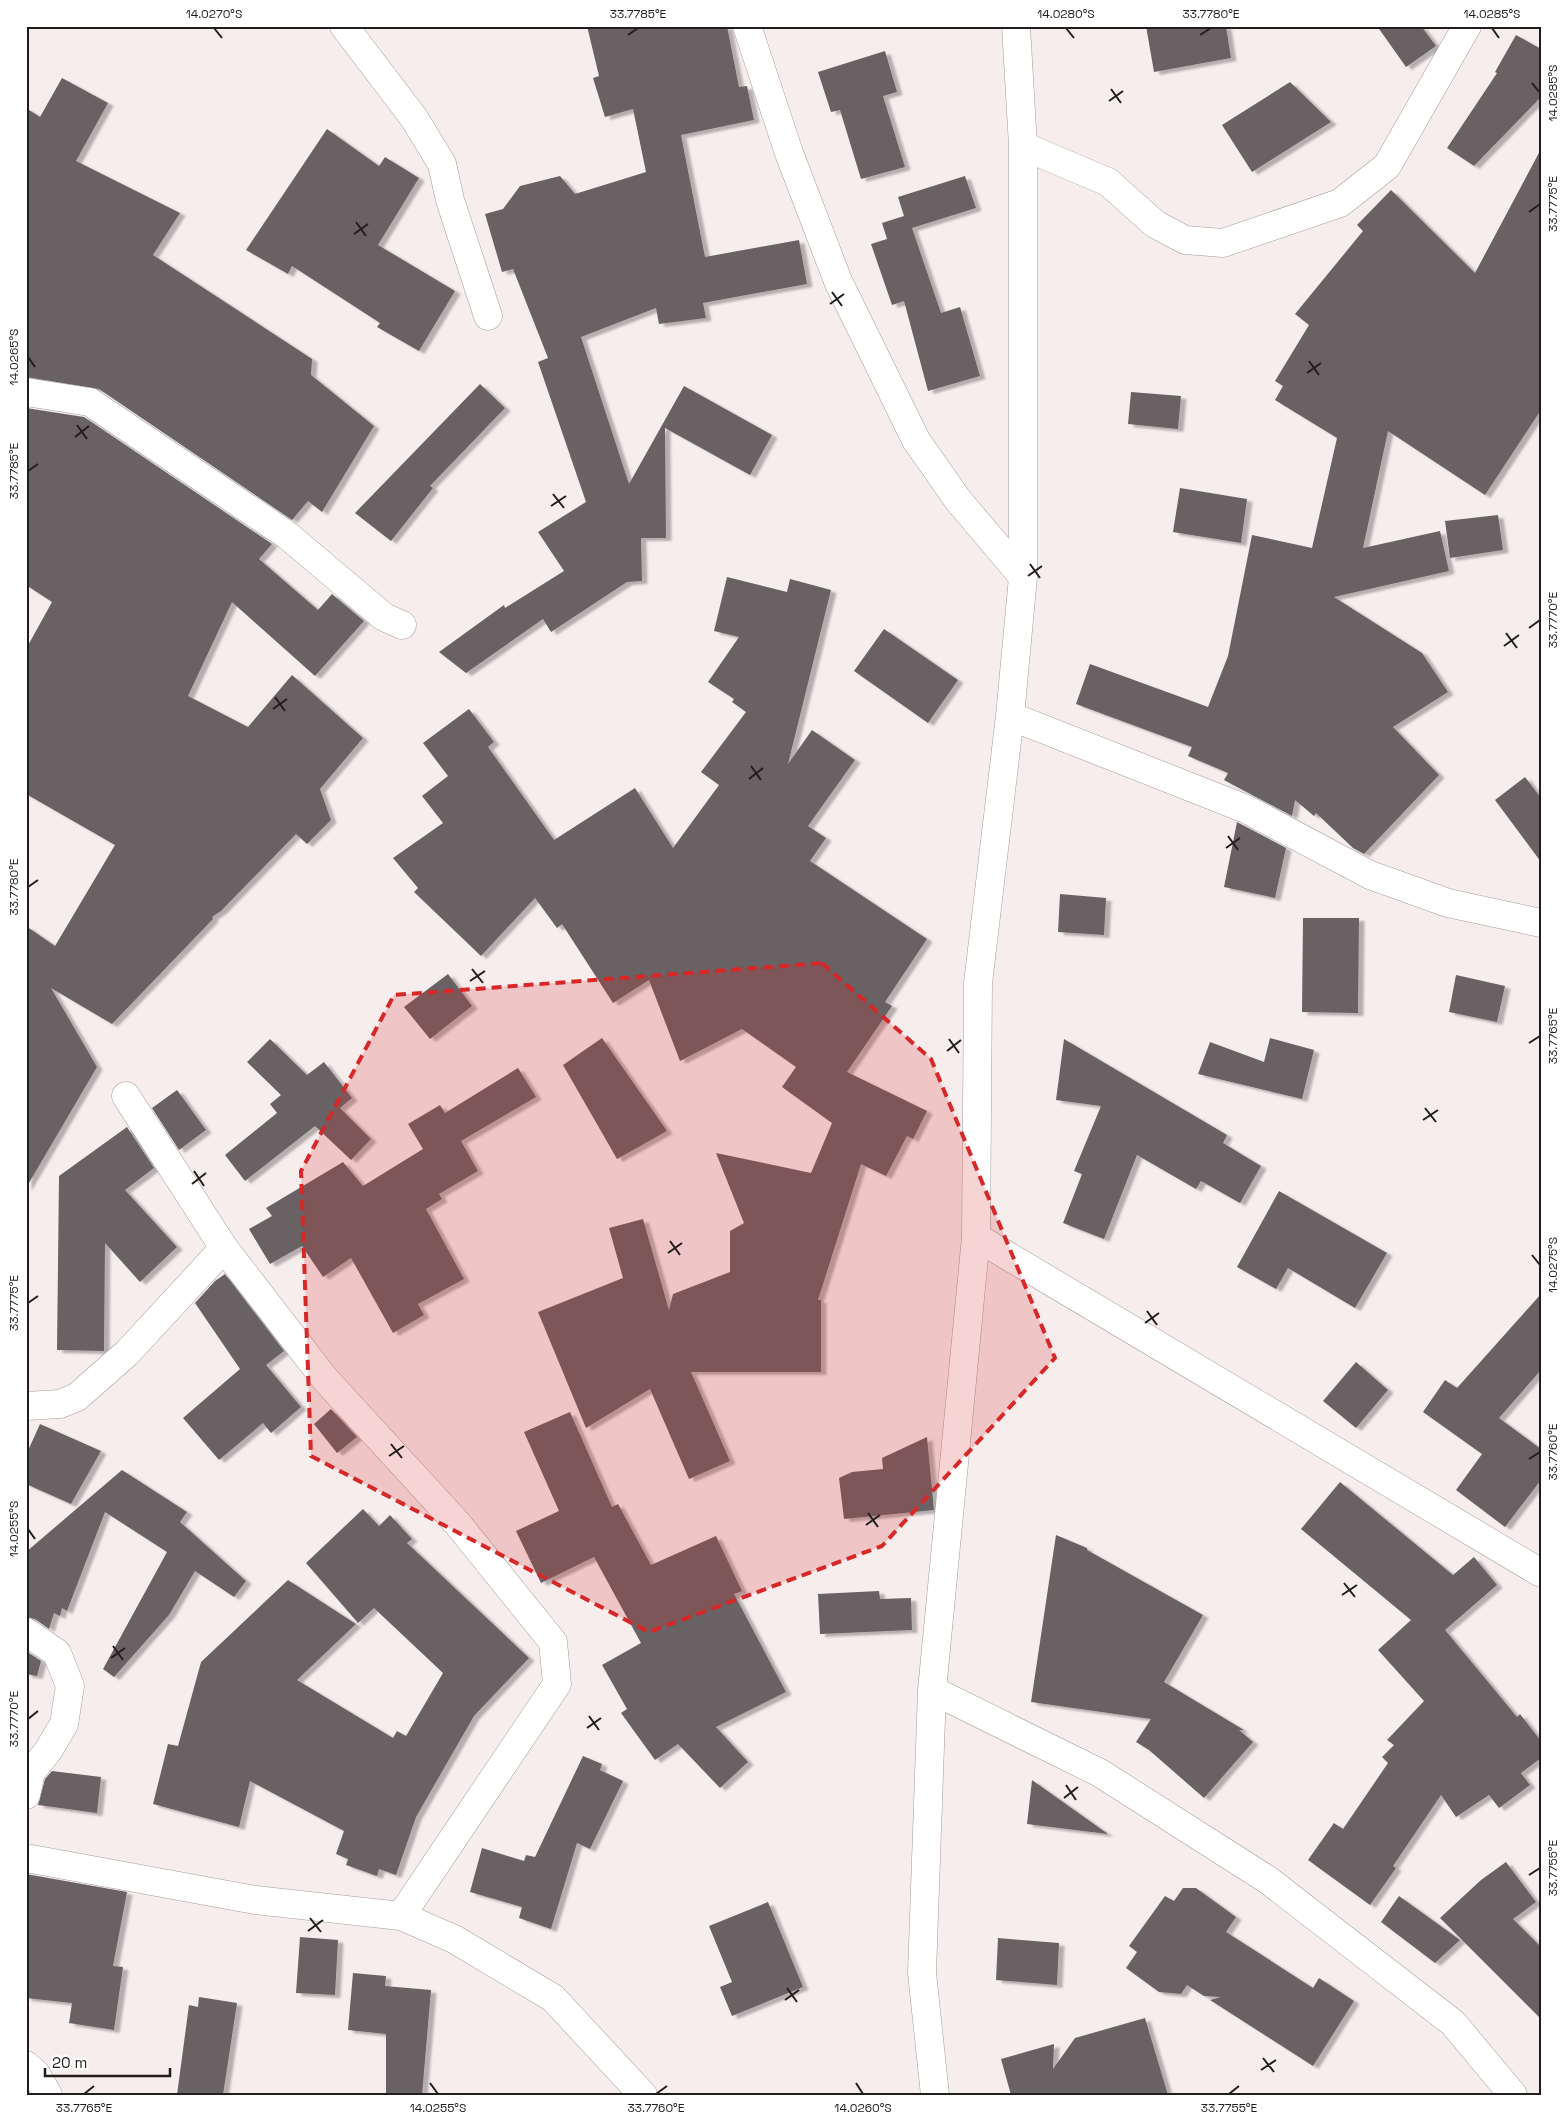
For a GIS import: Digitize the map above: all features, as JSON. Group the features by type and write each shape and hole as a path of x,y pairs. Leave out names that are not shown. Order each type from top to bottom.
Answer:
{"street":[{"path":"344,26 414,118 442,164 450,200 488,316"},
{"path":"747,26 789,153 838,281 916,440 958,500 1023,577"},
{"path":"935,2095 922,1973 932,1690 976,1237 978,983 1010,716 1023,577 1023,146 1016,26"},
{"path":"1023,146 1108,182 1155,224 1185,240 1223,243 1340,203 1387,166 1467,26"},
{"path":"26,392 90,402 287,534 384,617 402,625"},
{"path":"1010,716 1246,809 1370,875 1448,903 1541,923"},
{"path":"126,1096 224,1248 325,1379 457,1523 553,1642 557,1684 401,1916"},
{"path":"976,1237 1541,1574"},
{"path":"26,1406 60,1404 77,1397 127,1354 224,1248"},
{"path":"26,1632 57,1653 70,1686 64,1724 48,1752 31,1772 26,1796"},
{"path":"932,1690 1100,1773 1268,1880 1454,2023 1513,2095"},
{"path":"26,1858 255,1900 401,1916 454,1939 553,1998 643,2095"},
{"path":"26,2065 36,2074 48,2095"}],"highlighted area":[{"path":"822,963 931,1059 1055,1358 882,1546 649,1632 311,1456 301,1171 394,995"}],"building":[{"path":"587,26 727,26 739,87 747,86 754,120 681,135 705,257 799,240 807,284 703,303 706,318 659,324 656,308 581,337 629,484 684,386 772,435 750,475 665,428 666,538 641,538 642,581 627,582 551,632 543,619 466,673 439,652 504,605 505,608 564,571 538,532 586,502 538,362 548,358 513,269 502,272 485,214 503,209 520,186 560,176 575,194 646,172 633,109 605,117 593,78 599,76"},
{"path":"1146,26 1226,26 1231,58 1154,72"},
{"path":"1377,26 1421,26 1436,46 1406,67"},
{"path":"1516,35 1541,49 1541,97 1474,166 1447,148 1497,73 1495,72"},
{"path":"885,51 897,92 883,96 905,167 861,179 840,110 831,112 818,72"},
{"path":"62,78 108,103 76,161 180,213 153,255 312,359 311,375 374,426 322,512 308,501 292,520 99,389 26,377 26,108 40,117"},
{"path":"1290,82 1331,122 1252,172 1222,125"},
{"path":"327,129 379,166 385,157 419,178 378,245 455,291 419,351 377,327 380,323 292,266 288,274 246,250"},
{"path":"1541,149 1541,410 1485,495 1388,431 1363,548 1440,531 1449,571 1334,597 1422,653 1448,692 1393,727 1439,775 1364,854 1353,848 1316,813 1314,816 1295,800 1292,816 1224,780 1228,773 1188,756 1192,747 1076,704 1090,664 1208,707 1228,656 1252,535 1312,548 1337,438 1275,400 1283,386 1275,381 1309,325 1295,314 1363,231 1357,225 1391,190 1475,273"},
{"path":"965,176 976,208 912,228 941,313 960,307 980,376 928,391 904,301 892,305 871,244 887,239 882,223 904,216 898,197"},
{"path":"480,384 505,408 430,486 433,488 391,541 355,513"},
{"path":"1131,392 1181,396 1178,429 1128,424"},
{"path":"26,408 84,417 272,544 259,559 318,610 332,594 364,621 315,676 232,602 188,696 248,727 292,675 363,738 320,789 331,820 307,844 296,834 221,911 212,917 213,919 112,1024 51,988 97,1067 26,1188 26,926 55,946 115,845 26,794 26,649 52,602 26,585"},
{"path":"1180,488 1247,499 1241,543 1173,532"},
{"path":"1498,515 1503,550 1450,558 1445,521"},
{"path":"727,577 787,592 790,579 831,590 788,764 812,730 855,760 808,826 826,838 810,861 927,939 885,1002 892,1006 847,1072 927,1111 913,1139 907,1136 886,1176 861,1164 818,1300 821,1300 821,1372 691,1372 730,1461 689,1479 650,1389 586,1428 538,1312 623,1278 609,1228 643,1219 669,1310 673,1294 730,1272 730,1231 744,1223 716,1153 811,1173 832,1123 782,1087 796,1067 742,1029 680,1061 649,980 613,1003 562,924 557,928 535,898 481,956 414,892 418,888 393,858 443,823 422,796 448,776 423,743 469,709 494,742 488,747 554,840 635,788 673,848 719,785 701,772 746,712 732,702 734,699 708,682 739,637 714,631"},
{"path":"884,629 958,680 928,723 854,671"},
{"path":"1525,777 1541,798 1541,862 1495,800"},
{"path":"1237,822 1286,848 1275,898 1224,887"},
{"path":"1060,894 1106,898 1104,935 1058,932"},
{"path":"1303,918 1359,918 1358,1013 1302,1012"},
{"path":"448,974 472,1006 430,1039 404,1007"},
{"path":"1456,975 1505,986 1497,1022 1449,1012"},
{"path":"602,1038 667,1131 617,1159 563,1065"},
{"path":"1270,1038 1314,1050 1302,1099 1198,1074 1210,1042 1264,1062"},
{"path":"270,1039 307,1075 324,1062 352,1098 340,1108 371,1139 351,1160 315,1126 245,1181 225,1155 277,1113 270,1104 281,1095 247,1062"},
{"path":"1064,1039 1227,1135 1223,1143 1261,1166 1240,1203 1201,1181 1196,1189 1137,1155 1104,1239 1063,1223 1082,1174 1074,1171 1101,1106 1056,1100"},
{"path":"518,1068 536,1097 461,1141 478,1171 439,1194 442,1199 426,1209 464,1279 418,1304 424,1315 393,1333 351,1258 323,1277 302,1246 270,1264 249,1229 272,1216 266,1208 343,1162 363,1186 423,1149 408,1124 440,1105 445,1113"},
{"path":"177,1090 206,1130 179,1150 152,1108"},
{"path":"127,1127 154,1168 125,1190 177,1247 140,1282 105,1243 104,1351 57,1350 59,1176"},
{"path":"1279,1191 1387,1253 1355,1308 1288,1268 1276,1289 1237,1267"},
{"path":"225,1274 284,1351 266,1365 301,1407 271,1433 263,1423 219,1460 183,1418 240,1369 195,1303 215,1281"},
{"path":"1541,1294 1541,1370 1499,1418 1541,1449 1541,1480 1505,1527 1456,1490 1482,1454 1423,1412 1445,1380 1457,1388"},
{"path":"1356,1362 1388,1390 1356,1428 1323,1401"},
{"path":"331,1409 357,1437 337,1453 314,1424"},
{"path":"570,1412 612,1507 618,1504 651,1565 716,1536 742,1591 734,1594 786,1692 716,1727 748,1762 720,1788 678,1744 655,1760 621,1713 627,1709 602,1665 641,1643 594,1557 541,1583 516,1531 559,1511 524,1432"},
{"path":"40,1424 101,1451 71,1504 26,1484 26,1455"},
{"path":"927,1437 934,1510 844,1519 839,1478 852,1472 883,1469 882,1458"},
{"path":"122,1470 187,1512 180,1522 246,1581 234,1597 195,1571 169,1615 114,1677 103,1669 167,1552 105,1512 67,1611 62,1608 60,1616 54,1613 49,1629 35,1619 26,1617 26,1552"},
{"path":"1340,1482 1453,1575 1474,1557 1497,1585 1445,1630 1517,1717 1520,1714 1541,1741 1541,1758 1521,1773 1530,1785 1499,1808 1489,1795 1456,1817 1441,1795 1393,1866 1396,1868 1370,1905 1308,1860 1334,1823 1343,1829 1388,1763 1382,1757 1394,1745 1387,1740 1424,1701 1378,1650 1411,1620 1301,1529"},
{"path":"363,1509 379,1526 390,1515 412,1539 407,1543 529,1658 474,1716 416,1817 396,1875 379,1869 377,1876 346,1865 348,1859 336,1854 344,1831 250,1781 239,1827 153,1804 168,1744 178,1746 201,1662 288,1580 356,1624 297,1680 393,1738 397,1731 406,1736 443,1673 374,1608 358,1623 306,1563"},
{"path":"1056,1535 1087,1548 1087,1550 1203,1615 1164,1682 1244,1730 1239,1730 1253,1742 1204,1798 1149,1750 1136,1742 1151,1719 1031,1702"},
{"path":"879,1591 880,1599 911,1598 912,1630 820,1634 818,1594"},
{"path":"26,1651 41,1661 37,1676 26,1674"},
{"path":"583,1756 602,1764 600,1770 623,1781 590,1849 577,1843 551,1929 519,1918 522,1907 470,1892 482,1848 524,1861 526,1855 535,1857"},
{"path":"52,1771 101,1777 97,1813 38,1805 45,1779"},
{"path":"1032,1780 1108,1834 1027,1824"},
{"path":"1506,1862 1536,1902 1513,1919 1541,1947 1541,2019 1440,1918 1481,1880"},
{"path":"26,1874 127,1892 113,1966 123,1967 114,2030 69,2023 72,2003 26,1998"},
{"path":"1183,1888 1196,1888 1236,1917 1226,1932 1313,1988 1319,1978 1354,2001 1313,2066 1210,2000 1221,1997 1204,1996 1187,1985 1181,1994 1159,1992 1126,1968 1137,1952 1129,1946 1165,1896 1174,1901"},
{"path":"1399,1896 1460,1940 1435,1963 1381,1922"},
{"path":"768,1902 803,1987 732,2016 720,1987 732,1982 709,1926"},
{"path":"300,1937 338,1940 335,1995 296,1993"},
{"path":"998,1938 1059,1943 1057,1985 996,1980"},
{"path":"353,1973 386,1976 385,1986 431,1990 422,2095 386,2095 386,2034 348,2030"},
{"path":"199,1997 237,2003 223,2095 177,2095 189,2005 198,2007"},
{"path":"1145,2018 1168,2095 1011,2095 1001,2059 1054,2044 1053,2069 1075,2038"}]}
